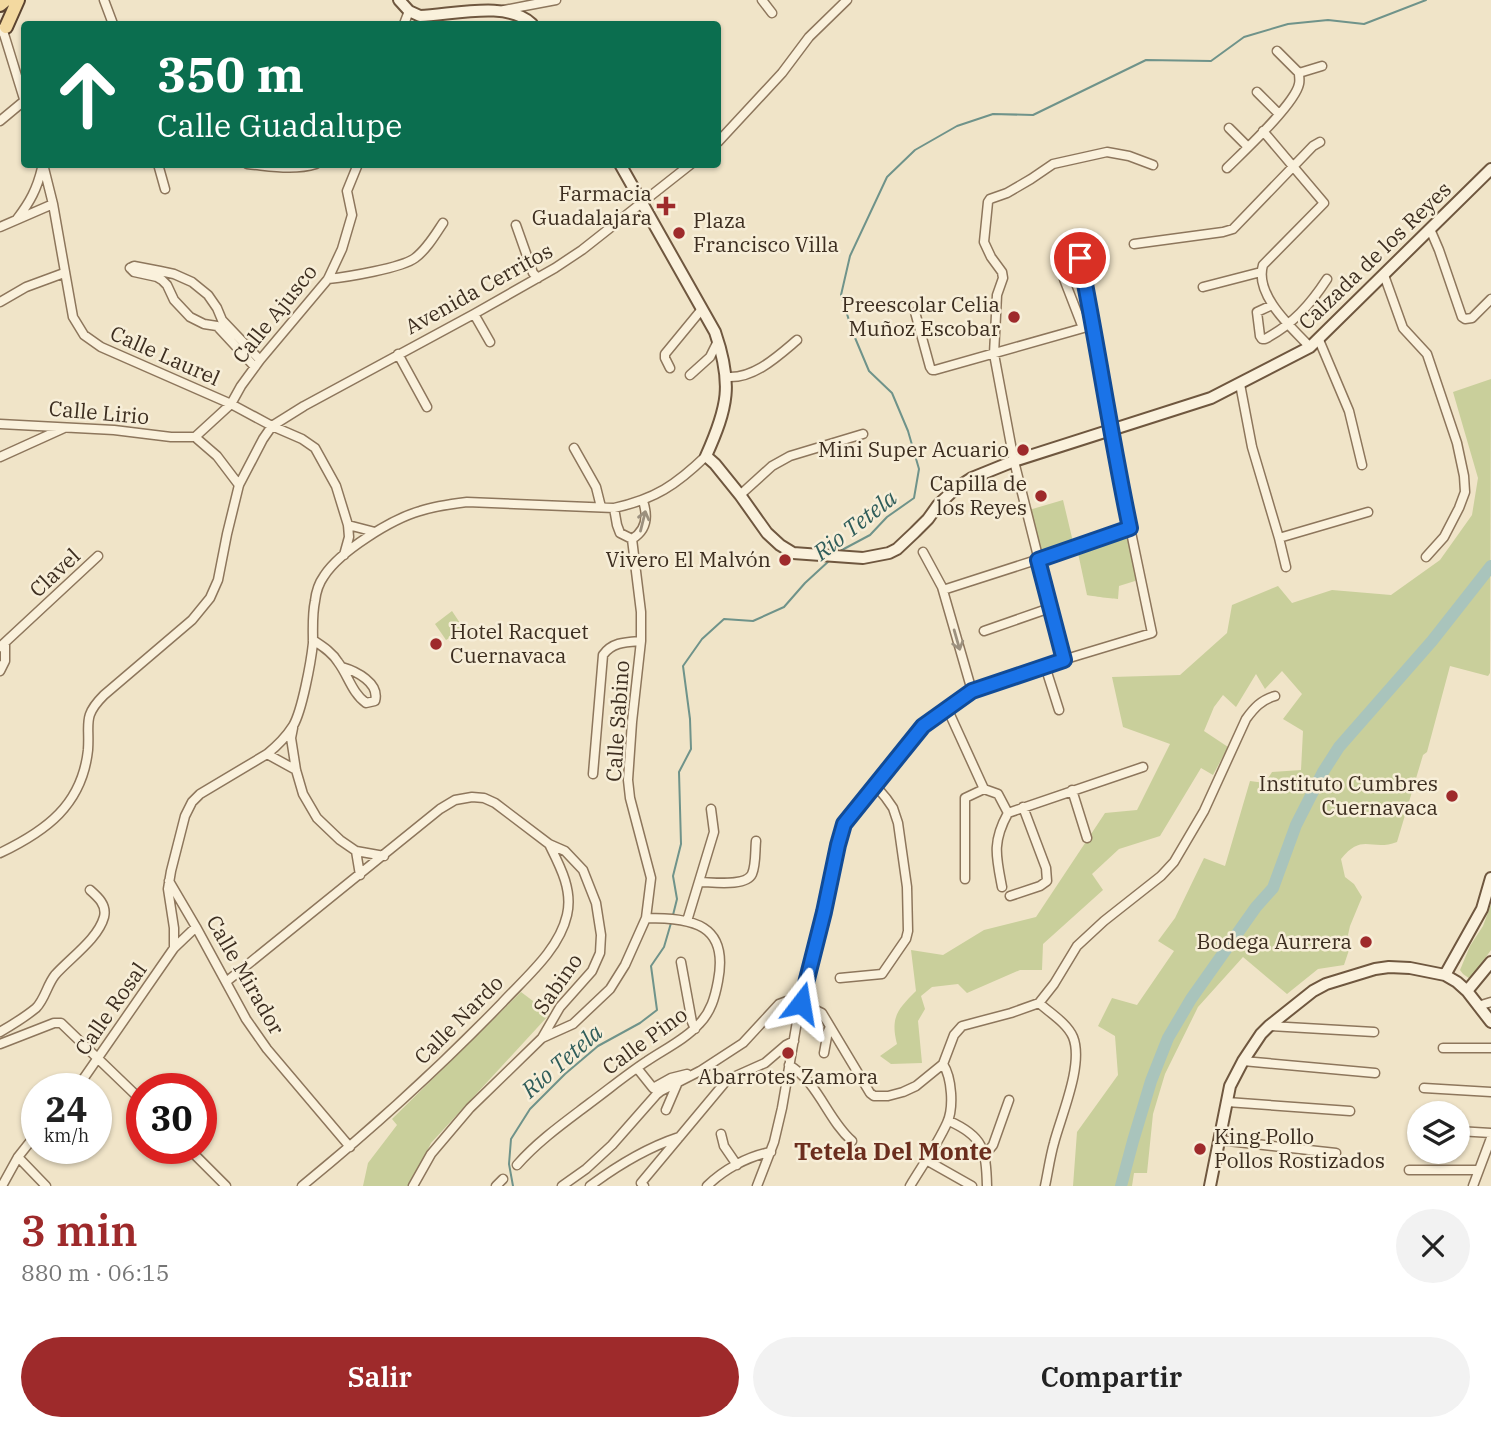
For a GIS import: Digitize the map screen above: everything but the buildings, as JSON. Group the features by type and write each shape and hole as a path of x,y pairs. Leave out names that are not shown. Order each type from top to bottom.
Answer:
{"main road":[{"path":"3,30 18,0"}],"street":[{"path":"104,0 112,21"},
{"path":"399,0 409,11 420,16 445,19 556,0"},
{"path":"762,0 772,13"},
{"path":"721,139 782,73 809,37 847,0"},
{"path":"3,1 3,30 21,90"},
{"path":"504,10 529,21"},
{"path":"405,21 409,11"},
{"path":"419,21 428,16"},
{"path":"1227,168 1295,95 1299,73 1277,51"},
{"path":"1299,73 1322,66"},
{"path":"1257,92 1279,114"},
{"path":"0,121 21,103"},
{"path":"1230,128 1248,147"},
{"path":"1264,131 1324,203 1263,265 1261,272 1272,305 1289,326 1315,343 1349,411 1362,465"},
{"path":"1134,244 1233,229 1313,146 1320,142"},
{"path":"1064,660 1014,461 994,354 997,295 1003,278 985,242 988,202 1053,164 1107,152 1129,156 1153,165"},
{"path":"17,219 38,186 42,168"},
{"name":"Calle Laurel","path":"44,168 53,204 73,317 84,335 92,342 231,404 315,448 336,486 348,525 349,537 344,555"},
{"path":"159,168 165,189"},
{"name":"Calle Ajusco","path":"195,437 231,404 240,386 257,364 328,279 342,249 352,215 347,191 356,168"},
{"path":"384,856 356,851 317,818 303,794 296,770 291,738 309,670 318,587 326,573 344,555 375,532 418,511 467,502 614,508 643,501 671,486 706,456 723,416 727,377 718,341 622,168"},
{"name":"Avenida Cerritos","path":"272,426 304,405 538,278 582,250 686,168"},
{"name":"Calzada de los Reyes","path":"706,456 740,495 767,533 793,553 871,557 889,553 922,526 955,489 972,478 1014,461 1211,398 1315,343 1491,169"},
{"path":"0,227 53,204"},
{"path":"328,279 411,261 427,246 443,223"},
{"path":"516,225 533,272 538,278"},
{"path":"1430,229 1462,317 1472,318 1491,299"},
{"path":"757,1186 771,1152 782,1108 801,1003 844,824 923,726 972,691 1153,633 1112,442 1094,325 1076,235"},
{"path":"219,323 204,324 190,317 174,300 167,285 156,277 134,272 130,268 134,266 174,274 192,282 208,295 217,307 219,323 257,364"},
{"path":"1203,287 1261,272"},
{"path":"0,302 26,287 64,273"},
{"path":"167,285 169,277 174,274"},
{"path":"1384,275 1403,328 1427,354 1457,443 1464,476 1465,492 1459,508 1444,537 1426,557"},
{"path":"1065,279 1083,328"},
{"path":"1272,305 1257,312 1262,339 1289,326 1317,295 1327,279"},
{"path":"670,368 665,358 667,351 702,309"},
{"path":"915,312 932,370 1094,325"},
{"path":"474,314 490,342"},
{"path":"727,377 738,377 756,370 797,340"},
{"path":"690,375 710,357 718,341"},
{"path":"398,354 427,407"},
{"path":"1240,384 1252,447 1286,567"},
{"name":"Calle Lirio","path":"0,425 195,437"},
{"path":"0,853 35,834 68,805 85,767 88,718 93,707 192,620 211,598 218,580 239,485 262,439 272,426"},
{"path":"0,457 64,428"},
{"path":"740,495 772,466 790,456 863,434"},
{"path":"195,437 218,456 239,485"},
{"path":"574,448 596,487 601,508"},
{"path":"632,539 645,525 643,501"},
{"name":"Calle Sabino","path":"413,1186 431,1154 470,1108 542,1038 573,1024 610,989 625,965 646,918 651,878 630,798 628,780 641,640 641,612 632,539 620,533 614,508"},
{"path":"1279,538 1368,512"},
{"path":"348,525 375,532"},
{"path":"943,590 1130,528"},
{"path":"923,552 943,590 972,691"},
{"name":"Clavel","path":"3,645 97,556"},
{"path":"984,631 1051,608"},
{"path":"313,640 329,652 342,667 362,701 374,701 376,694 365,677 342,667"},
{"path":"593,774 603,655 613,645 641,640"},
{"path":"0,671 5,660 3,645"},
{"path":"1045,666 1059,710"},
{"path":"562,1186 586,1169 612,1144 656,1095 700,1071 743,1042 779,1004 787,1001 801,1003 822,1013 868,1091 874,1096 888,1096 912,1088 943,1064 954,1035 962,1026 1039,1003 1077,946 1174,862 1204,811 1246,719 1265,699 1275,696"},
{"path":"947,708 984,789"},
{"path":"174,948 169,881 175,850 192,802 208,789 267,754 294,724"},
{"path":"267,754 296,770"},
{"path":"1002,887 996,844 1000,827 1008,813 1143,767"},
{"path":"840,978 882,974 906,939 908,931 907,887 898,823 892,808 875,785"},
{"path":"965,879 964,798 984,789 998,794 1008,813"},
{"path":"1072,790 1087,838"},
{"name":"Sabino","path":"226,982 440,809 456,800 484,798 495,803 549,844 565,851 583,870 596,903 601,935 600,953 592,971 561,1007 542,1038"},
{"path":"1010,896 1048,881 1046,868 1023,807"},
{"path":"685,921 714,832 712,809"},
{"path":"699,882 730,883 749,878 753,873 756,841"},
{"name":"Calle Nardo","path":"302,1186 350,1147 458,1048 528,976 553,946 562,931 568,912 565,879 549,844"},
{"path":"356,851 360,875"},
{"path":"560,867 574,861"},
{"path":"1445,975 1482,909 1491,878"},
{"name":"Calle Mirador","path":"169,881 246,1019 267,1049 350,1147"},
{"path":"0,1032 39,1005 50,982 97,930 104,917 104,907 90,890"},
{"name":"Calle Pino","path":"517,1166 561,1125 695,1029 708,1014 721,956 716,941 704,928 685,921 646,918"},
{"name":"Calle Rosal","path":"88,1073 174,948 196,927"},
{"path":"681,962 695,1029"},
{"path":"1467,991 1491,962"},
{"path":"1210,1186 1230,1086 1243,1061 1269,1026 1313,991 1326,984 1375,969 1410,968 1445,975 1457,982 1491,1023"},
{"path":"1478,1006 1491,1002"},
{"path":"1039,1003 1070,1031 1074,1038 1076,1054 1073,1076 1045,1186"},
{"path":"0,1044 59,1022 126,1085"},
{"path":"1269,1026 1374,1032"},
{"path":"824,1053 830,1027"},
{"path":"644,1186 640,1183 727,1080 765,1063 794,1041"},
{"path":"1443,1048 1491,1048"},
{"path":"1243,1061 1375,1073"},
{"path":"910,1186 949,1121 949,1079 943,1064"},
{"path":"789,1065 805,1076 838,1126 852,1142"},
{"path":"637,1068 653,1088 671,1078 700,1071"},
{"path":"666,1110 678,1082"},
{"path":"1424,1088 1491,1092"},
{"path":"984,1156 993,1145 1009,1100"},
{"path":"1227,1102 1349,1111"},
{"path":"949,1121 973,1134 981,1145 988,1186"},
{"path":"1470,1132 1491,1135 1487,1159 1478,1170 1473,1186"},
{"path":"721,1134 724,1146 737,1165"},
{"path":"590,1186 648,1149 680,1137"},
{"path":"1219,1140 1336,1153"},
{"path":"707,1186 737,1165 771,1152"},
{"path":"2,1186 21,1153"},
{"path":"18,1157 46,1186"},
{"path":"926,1160 972,1186"},
{"path":"204,1164 226,1186"},
{"path":"1409,1170 1478,1170"},
{"path":"496,1186 503,1178"}],"green space":[{"path":"1491,379 1490,673 1488,676 1450,666 1427,752 1423,755 1397,842 1355,846 1341,859 1345,877 1354,884 1362,897 1350,926 1348,935 1351,944 1344,965 1318,969 1287,994 1243,957 1198,1007 1165,1074 1153,1114 1147,1173 1134,1173 1132,1186 1073,1186 1077,1132 1118,1075 1115,1036 1098,1026 1112,998 1137,1005 1174,951 1158,941 1175,918 1204,858 1225,866 1250,781 1265,783 1272,772 1301,770 1303,731 1283,719 1302,694 1282,671 1265,689 1256,674 1236,707 1223,695 1214,707 1204,731 1228,747 1213,775 1201,768 1160,836 1119,849 1092,874 1103,890 1043,944 1042,970 1020,970 967,993 958,984 932,987 921,996 925,1009 918,1021 922,1063 891,1064 880,1056 897,1044 894,1027 897,1014 916,991 911,950 943,955 984,930 1036,917 1105,813 1137,810 1170,744 1123,727 1112,677 1180,675 1227,633 1232,605 1278,586 1292,603 1332,590 1391,595 1440,560 1472,515 1478,478 1453,392"},
{"path":"1063,500 1074,546 1040,556 1029,510"},
{"path":"1130,532 1140,575 1135,581 1119,586 1118,599 1087,595 1078,553"},
{"path":"452,611 464,629 446,640 435,624"},
{"path":"1491,904 1491,950 1470,979 1460,970 1470,946 1483,926"},
{"path":"521,992 548,1016 431,1143 410,1186 363,1186 368,1163 397,1125 392,1119"}],"waterway":[{"name":"Rio Tetela","path":"840,551 870,535 887,517 914,498 919,469 908,431 892,393 869,371 841,295 850,256 887,177 915,150 957,126 993,114 1033,115 1146,60 1211,61 1244,37 1288,24 1328,20 1364,24 1426,0"},
{"name":"Rio Tetela","path":"673,915 677,899 673,876 681,844 679,772 691,749 683,666 702,639 724,619 753,621 784,607 830,560"},
{"path":"1121,1186 1151,1081 1168,1038 1191,999 1256,907 1273,888 1296,825 1323,772 1339,747 1432,641 1491,566"},
{"name":"Rio Tetela","path":"513,1186 509,1164 511,1139 530,1109 598,1046 640,1023 657,1010 651,966 664,947 671,923"}],"place":[{"name":"Farmacia Guadalajara","path":"666,206"},
{"name":"Plaza Francisco Villa","path":"679,233"},
{"name":"Preescolar Celia Muñoz Escobar","path":"1014,317"},
{"name":"Mini Super Acuario","path":"1023,450"},
{"name":"Capilla de los Reyes","path":"1041,496"},
{"name":"Vivero El Malvón","path":"785,560"},
{"name":"Hotel Racquet Cuernavaca","path":"436,644"},
{"name":"Instituto Cumbres Cuernavaca","path":"1452,796"},
{"name":"Bodega Aurrera","path":"1366,942"},
{"name":"Abarrotes Zamora","path":"788,1053"},
{"name":"King Pollo Pollos Rostizados","path":"1200,1149"}],"district":[{"name":"Tetela Del Monte","path":"893,1152"}],"route":[{"path":"801,1003 838,845 847,819 930,720 972,691 1064,660 1038,560 1130,528 1080,258"}]}
